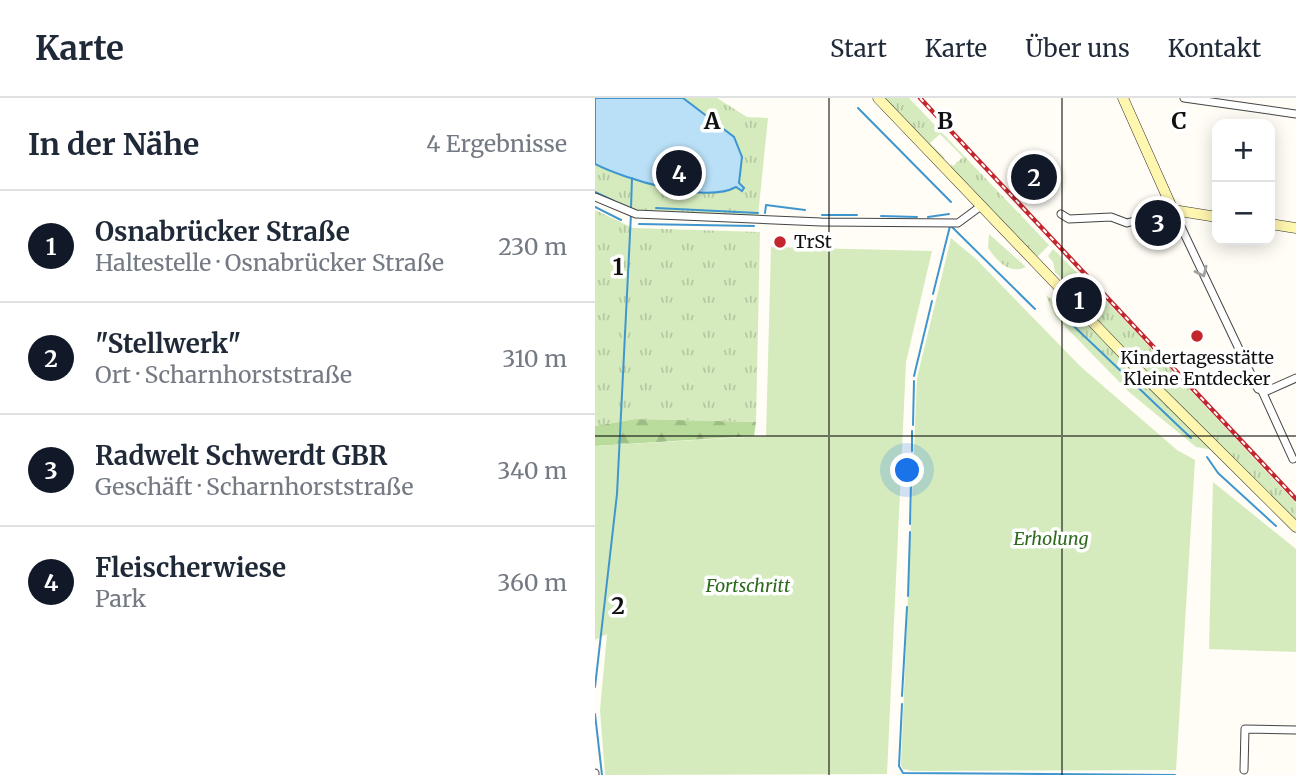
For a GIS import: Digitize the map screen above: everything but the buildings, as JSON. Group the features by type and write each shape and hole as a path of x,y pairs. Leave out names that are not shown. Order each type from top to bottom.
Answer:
{"main road":[{"path":"878,98 1029,257 1296,527"},
{"path":"1123,98 1173,210 1212,216"},
{"path":"1275,225 1296,228"}],"street":[{"path":"1184,98 1226,100 1296,114"},
{"path":"595,197 630,213 948,224 961,222 981,206"},
{"path":"1062,214 1069,219 1111,217 1127,223 1173,210 1293,459"},
{"path":"1260,390 1296,378"},
{"path":"1244,770 1245,729 1296,730"}],"green space":[{"path":"595,98 717,98 747,117 768,118 758,216 636,210 624,208 595,194"},
{"path":"882,98 909,98 1049,245 1037,257 951,171 951,164 953,166 963,157 940,134 930,143 945,158 939,159"},
{"path":"595,210 633,228 760,232 756,422 636,419 595,426"},
{"path":"989,234 1026,267 1014,269 999,262 988,248"},
{"name":"Erholung","path":"951,238 976,259 1080,366 1177,450 1195,460 1176,770 912,771 903,769 901,765 917,378"},
{"name":"Fortschritt","path":"771,247 932,251 906,362 887,774 605,775 600,710 607,634 595,640 595,446 766,436"},
{"path":"1053,249 1118,313 1296,503 1296,522 1100,325 1086,303 1055,272 1053,262 1048,256"},
{"path":"1046,295 1097,333 1214,450 1196,447 1129,392 1055,316"},
{"path":"636,419 756,422 754,436 595,446 595,426"},
{"path":"1213,482 1296,549 1296,652 1209,649"}],"water":[{"path":"595,98 683,98 734,137 742,157 739,183 744,188 742,191 736,187 722,192 705,193 665,188 595,164"}],"waterway":[{"path":"858,108 951,202"},
{"path":"631,208 632,178"},
{"path":"595,192 614,201"},
{"path":"765,213 766,205 805,210"},
{"path":"595,207 621,220"},
{"path":"656,208 758,213"},
{"path":"595,687 617,494 631,214"},
{"path":"928,217 949,214"},
{"path":"822,215 857,215"},
{"path":"881,216 917,217"},
{"path":"639,224 754,226"},
{"path":"933,294 950,226"},
{"path":"951,226 1035,309"},
{"path":"914,376 932,301"},
{"path":"1058,311 1191,438"},
{"path":"913,425 914,381"},
{"path":"912,431 912,451"},
{"path":"911,477 912,456"},
{"path":"1207,457 1218,473 1276,526"},
{"path":"910,524 911,483"},
{"path":"908,596 910,532"},
{"path":"902,696 907,607"},
{"path":"902,704 899,766 903,773 1175,775"},
{"path":"595,714 602,775"}],"railway":[{"path":"920,98 1296,499"}],"place":[{"name":"Fleischerwiese","path":"679,173"},
{"name":"\"Stellwerk\"","path":"1034,177"},
{"name":"Radwelt Schwerdt GBR","path":"1158,223"},
{"name":"TrSt","path":"780,242"},
{"name":"Osnabrücker Straße","path":"1079,300"},
{"name":"Kindertagesstätte Kleine Entdecker","path":"1197,336"}]}
